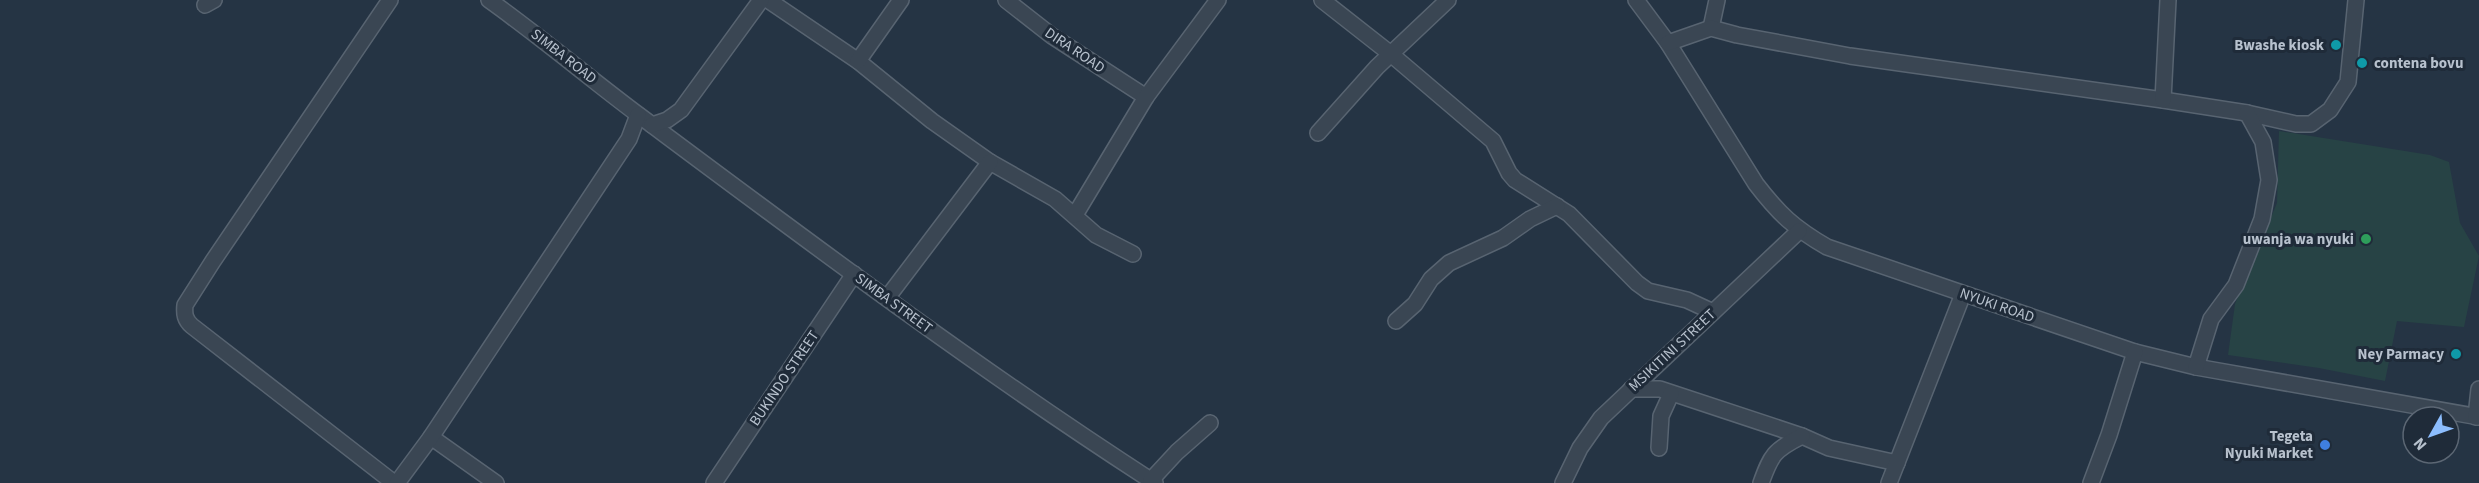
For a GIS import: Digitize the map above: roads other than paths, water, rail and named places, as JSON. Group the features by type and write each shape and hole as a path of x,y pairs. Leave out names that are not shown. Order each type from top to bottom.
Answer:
{"street":[{"path":"390,0 213,261 185,305 184,311 192,326 395,483 431,437 629,139 638,115"},
{"name":"SIMBA ROAD","path":"489,0 531,30 638,115"},
{"path":"652,125 668,120 681,110 761,0"},
{"path":"768,0 858,61 932,121 990,162 1055,199 1096,235 1132,254"},
{"path":"858,61 901,0"},
{"name":"DIRA ROAD","path":"1006,0 1052,36 1146,97"},
{"path":"1075,215 1146,97 1218,0"},
{"path":"1322,0 1392,55 1493,141 1515,180 1569,214 1647,291 1687,300 1713,312"},
{"path":"1318,133 1377,67 1448,0"},
{"name":"NYUKI ROAD","path":"1636,0 1668,43 1756,184 1771,204 1799,231 1827,247 2135,352 2196,367 2477,417"},
{"path":"1711,28 1717,0"},
{"path":"2163,100 2168,0"},
{"path":"1668,43 1711,28 1850,56 2163,100 2247,113 2296,124 2311,124 2330,110 2348,82 2356,0"},
{"path":"2196,367 2211,319 2236,285 2262,219 2269,180 2263,142 2247,113"},
{"name":"SIMBA STREET","path":"638,115 1050,415 1153,482"},
{"path":"887,298 990,162"},
{"path":"1396,321 1415,304 1431,279 1449,263 1503,238 1530,219 1557,206"},
{"name":"MSIKITINI STREET","path":"1563,483 1580,448 1601,418 1799,231"},
{"name":"BUKINDO STREET","path":"714,483 854,274"},
{"path":"1889,483 1963,294"},
{"path":"2091,483 2135,352"},
{"path":"1630,389 1660,389 1802,436 1828,447 1897,463"},
{"path":"2477,417 2479,389"},
{"path":"1659,448 1661,416 1671,394"},
{"path":"1153,482 1178,452 1210,423"},
{"path":"1761,483 1770,458 1784,445 1802,436"},
{"path":"431,437 496,483"}],"place":[{"name":"Bwashe kiosk","path":"2336,45"},
{"name":"contena bovu","path":"2362,63"},
{"name":"uwanja wa nyuki","path":"2366,239"},
{"name":"Ney Parmacy","path":"2456,354"},
{"name":"Tegeta Nyuki Market","path":"2325,445"}]}
